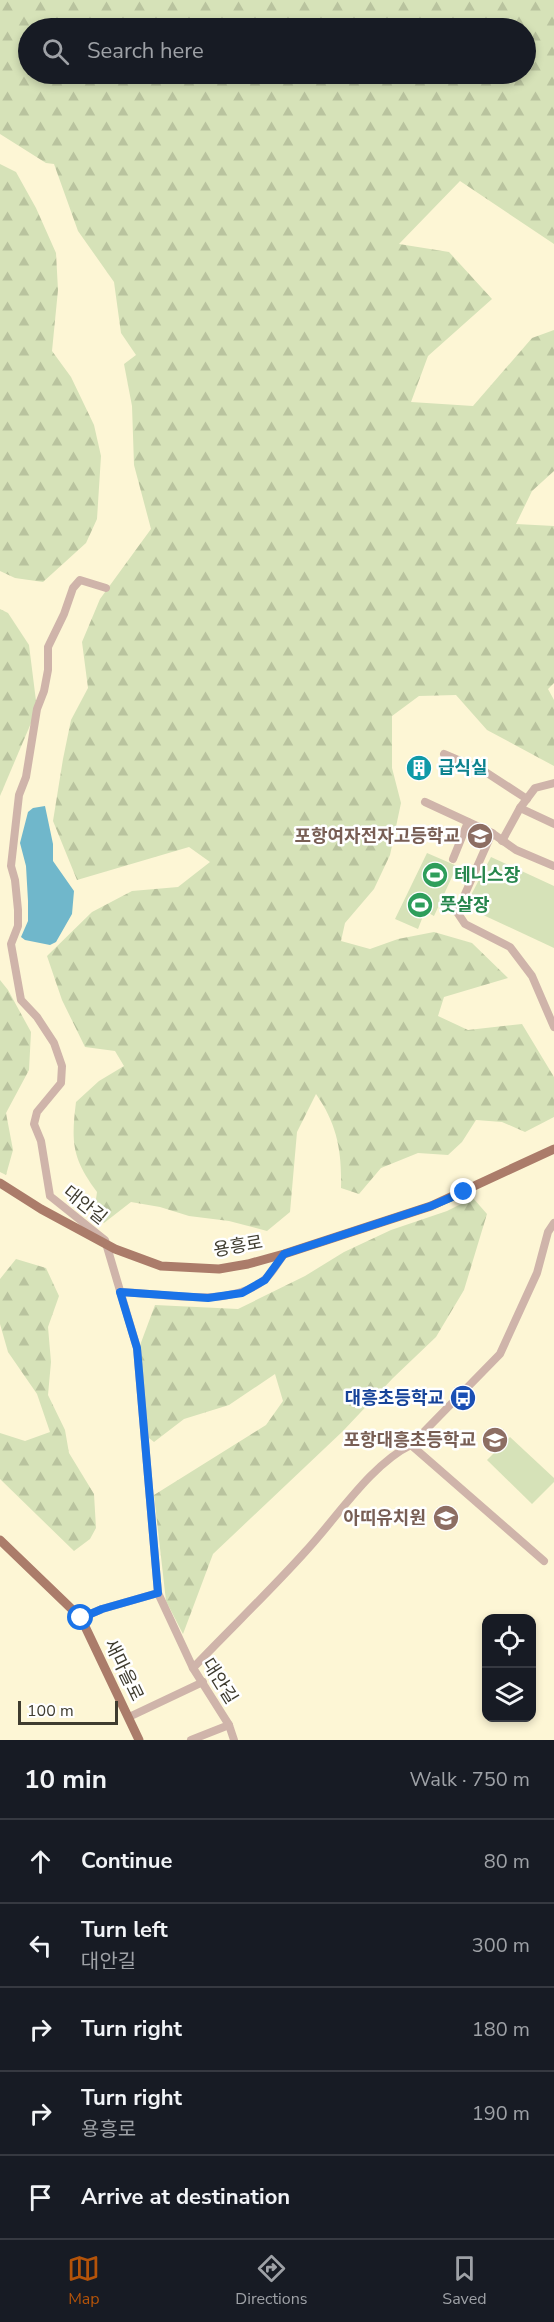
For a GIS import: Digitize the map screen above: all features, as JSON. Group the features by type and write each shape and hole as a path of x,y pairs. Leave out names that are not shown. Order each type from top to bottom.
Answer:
{"main road":[{"name":"용흥로","path":"0,1183 41,1209 115,1250 161,1266 219,1269 284,1254 431,1206 554,1149"},
{"name":"새마을로","path":"0,1540 81,1618 139,1740"}],"street":[{"name":"대안길","path":"106,588 80,580 73,588 64,614 48,647 48,670 37,708 26,777 19,795 13,832 10,866 15,880 18,926 12,944 21,1000 37,1017 54,1043 62,1065 61,1083 37,1112 34,1124 41,1141 50,1196 105,1240 137,1348 158,1593 193,1668 229,1725 234,1740"},
{"path":"444,754 484,771 527,799"},
{"path":"502,840 520,808 535,788 554,783"},
{"path":"425,802 492,833 516,850 554,866"},
{"path":"520,808 554,824"},
{"path":"453,859 468,822"},
{"path":"492,833 457,912 465,924 510,947 532,976 554,1028"},
{"path":"193,1668 305,1553 378,1468 395,1452 411,1445 500,1354 537,1273 548,1232 554,1223"},
{"path":"120,1292 208,1298 242,1293 265,1280 284,1254"},
{"path":"411,1445 544,1561"},
{"path":"81,1618 102,1609 158,1593"},
{"path":"129,1717 203,1682"},
{"path":"191,1740 229,1725"}],"green space":[{"path":"0,0 554,0 554,244 460,181 399,244 449,252 492,299 428,356 411,402 473,406 532,338 554,330 554,471 532,491 516,524 554,526 554,683 548,689 554,700 554,766 487,730 456,695 419,696 392,716 392,768 401,803 390,855 374,889 345,923 341,941 370,949 398,939 434,932 472,943 508,978 444,997 438,1016 468,1030 522,1024 554,1077 554,1117 525,1132 502,1122 476,1120 462,1142 448,1155 418,1153 381,1168 359,1194 341,1188 337,1138 329,1116 316,1094 297,1132 290,1212 267,1231 229,1221 189,1216 160,1207 131,1202 104,1223 94,1213 97,1192 82,1169 75,1150 76,1102 99,1081 124,1066 115,1051 85,1047 62,1000 47,956 92,912 132,891 178,887 210,862 189,847 77,880 53,821 71,720 88,688 82,642 100,599 151,529 134,465 132,406 124,364 136,355 121,333 114,282 78,231 54,164 46,163 0,134"},
{"path":"0,164 16,172 36,208 56,253 58,290 52,351 71,377 94,425 101,456 97,519 86,543 43,582 15,578 0,571"},
{"path":"0,609 8,613 29,645 37,709 0,796"},
{"path":"427,853 457,866 434,916 425,911 418,929 395,919"},
{"path":"491,857 554,886 554,948 472,908 471,895"},
{"path":"0,980 31,1032 29,1070 6,1113 13,1150 6,1175 0,1172"},
{"path":"473,1198 487,1214 464,1290 436,1337 343,1431 213,1554 183,1634 166,1601 154,1495 266,1425 283,1401 275,1374 229,1405 184,1419 154,1442 149,1438 139,1348 155,1305 238,1309 305,1276 344,1252 391,1230 447,1211"},
{"path":"16,1259 46,1268 59,1296 48,1327 51,1362 48,1395 65,1430 69,1453 94,1494 96,1528 90,1539 74,1551 0,1479 0,1433 25,1441 50,1432 37,1394 8,1352 0,1324 0,1279"},
{"path":"510,1437 554,1478 554,1482 532,1504 487,1460"}],"water":[{"path":"45,806 53,844 53,861 74,891 72,914 56,942 50,945 25,940 21,937 28,921 28,901 26,866 20,843 28,812 33,808"}],"place":[{"name":"급식실","path":"419,768"},
{"name":"포항여자전자고등학교","path":"480,836"},
{"name":"테니스장","path":"435,875"},
{"name":"풋살장","path":"420,905"},
{"name":"대흥초등학교","path":"463,1398"},
{"name":"포항대흥초등학교","path":"495,1440"},
{"name":"아띠유치원","path":"446,1518"}],"route":[{"path":"81,1618 102,1609 158,1593 137,1348 120,1292 208,1298 242,1293 265,1280 284,1254 431,1206 464,1192"}]}
